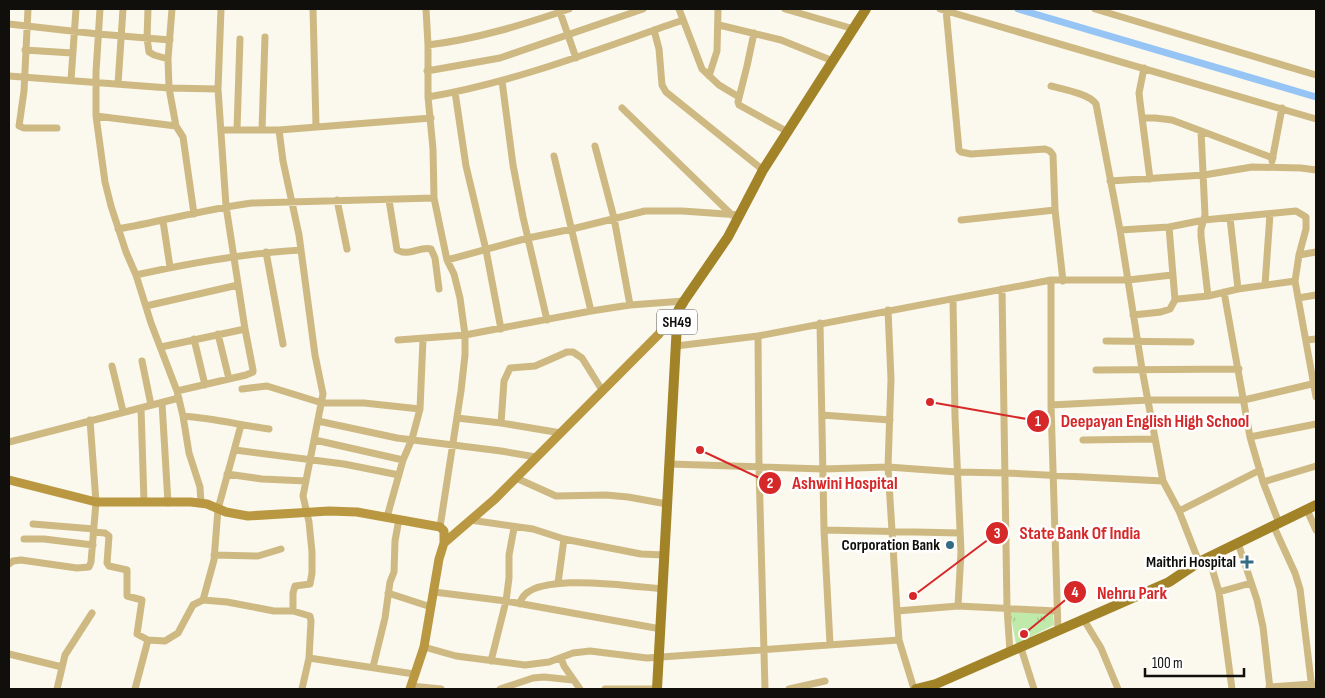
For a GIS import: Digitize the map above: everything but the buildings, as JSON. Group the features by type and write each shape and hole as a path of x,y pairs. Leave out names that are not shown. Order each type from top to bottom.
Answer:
{"main road":[{"name":"SH49","path":"657,689 676,346 682,305 728,237 736,215 763,170 866,9"},
{"path":"915,689 937,687 1010,652 1169,582 1204,560 1312,508"}],"street":[{"path":"28,9 25,77 18,123 20,127 24,128 57,128"},
{"path":"71,80 76,9"},
{"path":"100,9 95,83 96,116 105,182 118,229 178,394 189,453 200,487 201,503"},
{"path":"118,84 124,9"},
{"path":"148,9 147,38 149,52 168,59"},
{"path":"172,9 168,59 169,88 176,126 183,137 194,214"},
{"path":"9,442 123,411 162,403 178,394 253,372 226,206 218,89 222,9"},
{"path":"313,9 316,126"},
{"path":"426,9 428,97 431,118 434,198 447,260 454,274 460,298 465,335 465,355 457,418 440,527"},
{"path":"428,44 474,38 569,9"},
{"path":"427,71 500,58 643,9"},
{"path":"679,9 699,61 709,76 719,85 739,97"},
{"path":"709,76 715,58 719,25 718,9"},
{"path":"785,9 854,29"},
{"path":"1095,9 1316,75"},
{"path":"1126,9 1126,18"},
{"path":"1063,281 1055,210 1053,155 1050,150 971,154 964,154 959,150 943,10 1316,119"},
{"path":"560,12 576,58"},
{"path":"428,97 502,81 576,58 683,20"},
{"path":"9,24 170,40"},
{"path":"719,25 781,40 833,61"},
{"path":"654,30 659,48 662,85 666,92 763,170"},
{"path":"754,33 738,102 741,107 788,132"},
{"path":"262,130 265,37"},
{"path":"237,129 240,39"},
{"path":"25,50 72,53"},
{"path":"1144,68 1139,93 1150,179"},
{"path":"9,76 169,88 218,89"},
{"path":"502,81 513,166 547,320"},
{"path":"1051,86 1088,97 1095,101 1120,230 1154,440 1163,481 1219,592 1232,689"},
{"path":"455,92 466,166 486,250 501,328"},
{"path":"622,108 736,215"},
{"path":"1272,167 1272,158 1282,108"},
{"path":"96,116 176,126"},
{"path":"221,130 279,130 431,118"},
{"path":"1142,118 1172,120 1272,158"},
{"path":"9,124 18,123"},
{"path":"279,130 283,161 301,250 315,355 323,394 303,496 308,513 312,552 312,579 310,584 296,586 293,593 293,612"},
{"path":"1201,131 1204,175 1204,220 1201,236 1208,296"},
{"path":"595,146 614,218 630,305"},
{"path":"554,156 591,311"},
{"path":"1110,181 1204,175 1252,167 1316,170"},
{"path":"118,229 163,221 226,206 252,203 434,198"},
{"path":"337,200 347,249"},
{"path":"389,200 397,250 410,253 431,248 435,258 439,289"},
{"path":"447,260 528,238 645,211 664,210 736,215"},
{"path":"961,220 1055,210"},
{"path":"1120,230 1168,227 1204,220 1296,212 1306,217 1306,229 1299,255 1296,280 1316,383 1316,397"},
{"path":"1265,285 1270,214"},
{"path":"1230,218 1238,289"},
{"path":"163,221 170,268"},
{"path":"1133,315 1161,312 1170,309 1175,300 1168,227"},
{"path":"136,275 234,256 301,250"},
{"path":"266,252 283,344"},
{"path":"1299,255 1316,252"},
{"path":"676,346 758,336 1051,280 1128,280 1172,276"},
{"path":"1051,280 1051,406 1058,631"},
{"path":"1175,300 1296,280"},
{"path":"146,306 238,285"},
{"path":"1002,289 1010,652"},
{"path":"1224,292 1250,437 1276,525 1300,589 1312,686 1270,688 1263,627 1238,543"},
{"path":"1298,298 1316,295"},
{"path":"953,300 961,552 958,606"},
{"path":"398,340 465,335 630,305 682,305"},
{"path":"444,543 516,478 561,433 659,334 682,305"},
{"path":"888,310 891,379 888,467 899,640 915,689"},
{"path":"820,324 824,530 830,644"},
{"path":"161,347 245,329"},
{"path":"218,334 229,379"},
{"path":"758,336 759,468 765,689"},
{"path":"194,339 205,385"},
{"path":"387,517 420,409 423,339"},
{"path":"1307,340 1316,339"},
{"path":"1106,341 1191,342"},
{"path":"501,423 504,381 510,368 535,366 567,352 573,352 582,358 602,390"},
{"path":"142,360 151,405"},
{"path":"112,366 123,411"},
{"path":"1096,370 1239,370"},
{"path":"1051,406 1149,400 1244,400 1316,383"},
{"path":"242,389 267,386 322,403 364,403 420,409"},
{"path":"162,403 168,503"},
{"path":"142,408 144,502"},
{"path":"822,415 890,420"},
{"path":"183,416 203,417 269,429"},
{"path":"457,418 561,433"},
{"path":"9,564 13,561 21,560 77,568 89,567 92,562 96,502 90,420"},
{"path":"318,421 397,438 453,444 536,457"},
{"path":"1250,437 1316,424"},
{"path":"203,600 212,570 218,509 241,425"},
{"path":"315,440 403,460"},
{"path":"1083,440 1154,440"},
{"path":"235,450 351,465 399,475"},
{"path":"670,464 823,469 888,467 1163,481"},
{"path":"1263,482 1316,466"},
{"path":"1179,512 1260,470"},
{"path":"227,474 262,479 306,481"},
{"path":"516,478 556,496 606,495 667,504"},
{"path":"9,480 96,502 201,503 248,516 330,510 387,517 440,527 444,531 444,543 439,560 424,647 411,687 441,689"},
{"path":"1312,508 1316,530"},
{"path":"373,667 394,572 398,519"},
{"path":"470,520 514,528 534,529 564,539 642,554 664,555"},
{"path":"33,524 94,530 109,536 107,562 109,566 127,570 125,592 127,596 142,600 137,634 148,640 165,641 178,633 193,605 203,600 307,614 312,621 309,658 302,689"},
{"path":"491,661 506,602 509,555 514,528"},
{"path":"824,530 960,533"},
{"path":"24,539 93,544"},
{"path":"558,583 564,539"},
{"path":"214,555 258,556 281,549"},
{"path":"520,604 526,592 538,587 558,583 590,583 663,589"},
{"path":"1219,592 1251,583"},
{"path":"434,592 520,604 661,629"},
{"path":"388,593 431,607"},
{"path":"897,611 958,606 1057,611"},
{"path":"58,689 65,655 92,613"},
{"path":"1084,620 1101,648 1118,689"},
{"path":"135,689 148,640"},
{"path":"424,647 456,656 538,665 573,653 590,651 646,658 899,640"},
{"path":"1021,648 1034,689"},
{"path":"9,654 62,667"},
{"path":"309,658 414,674"},
{"path":"561,658 580,689"},
{"path":"500,689 533,678 544,677 573,680"},
{"path":"790,689 825,681"},
{"path":"605,689 657,689"}],"green space":[{"path":"1010,612 1053,613 1054,625 1016,644"}],"waterway":[{"path":"1018,9 1316,97"}],"place":[{"name":"Deepayan English High School","path":"930,402"},
{"name":"Ashwini Hospital","path":"700,450"},
{"name":"Corporation Bank","path":"950,545"},
{"name":"Maithri Hospital","path":"1247,562"},
{"name":"State Bank Of India","path":"913,596"},
{"name":"Nehru Park","path":"1024,634"}]}
